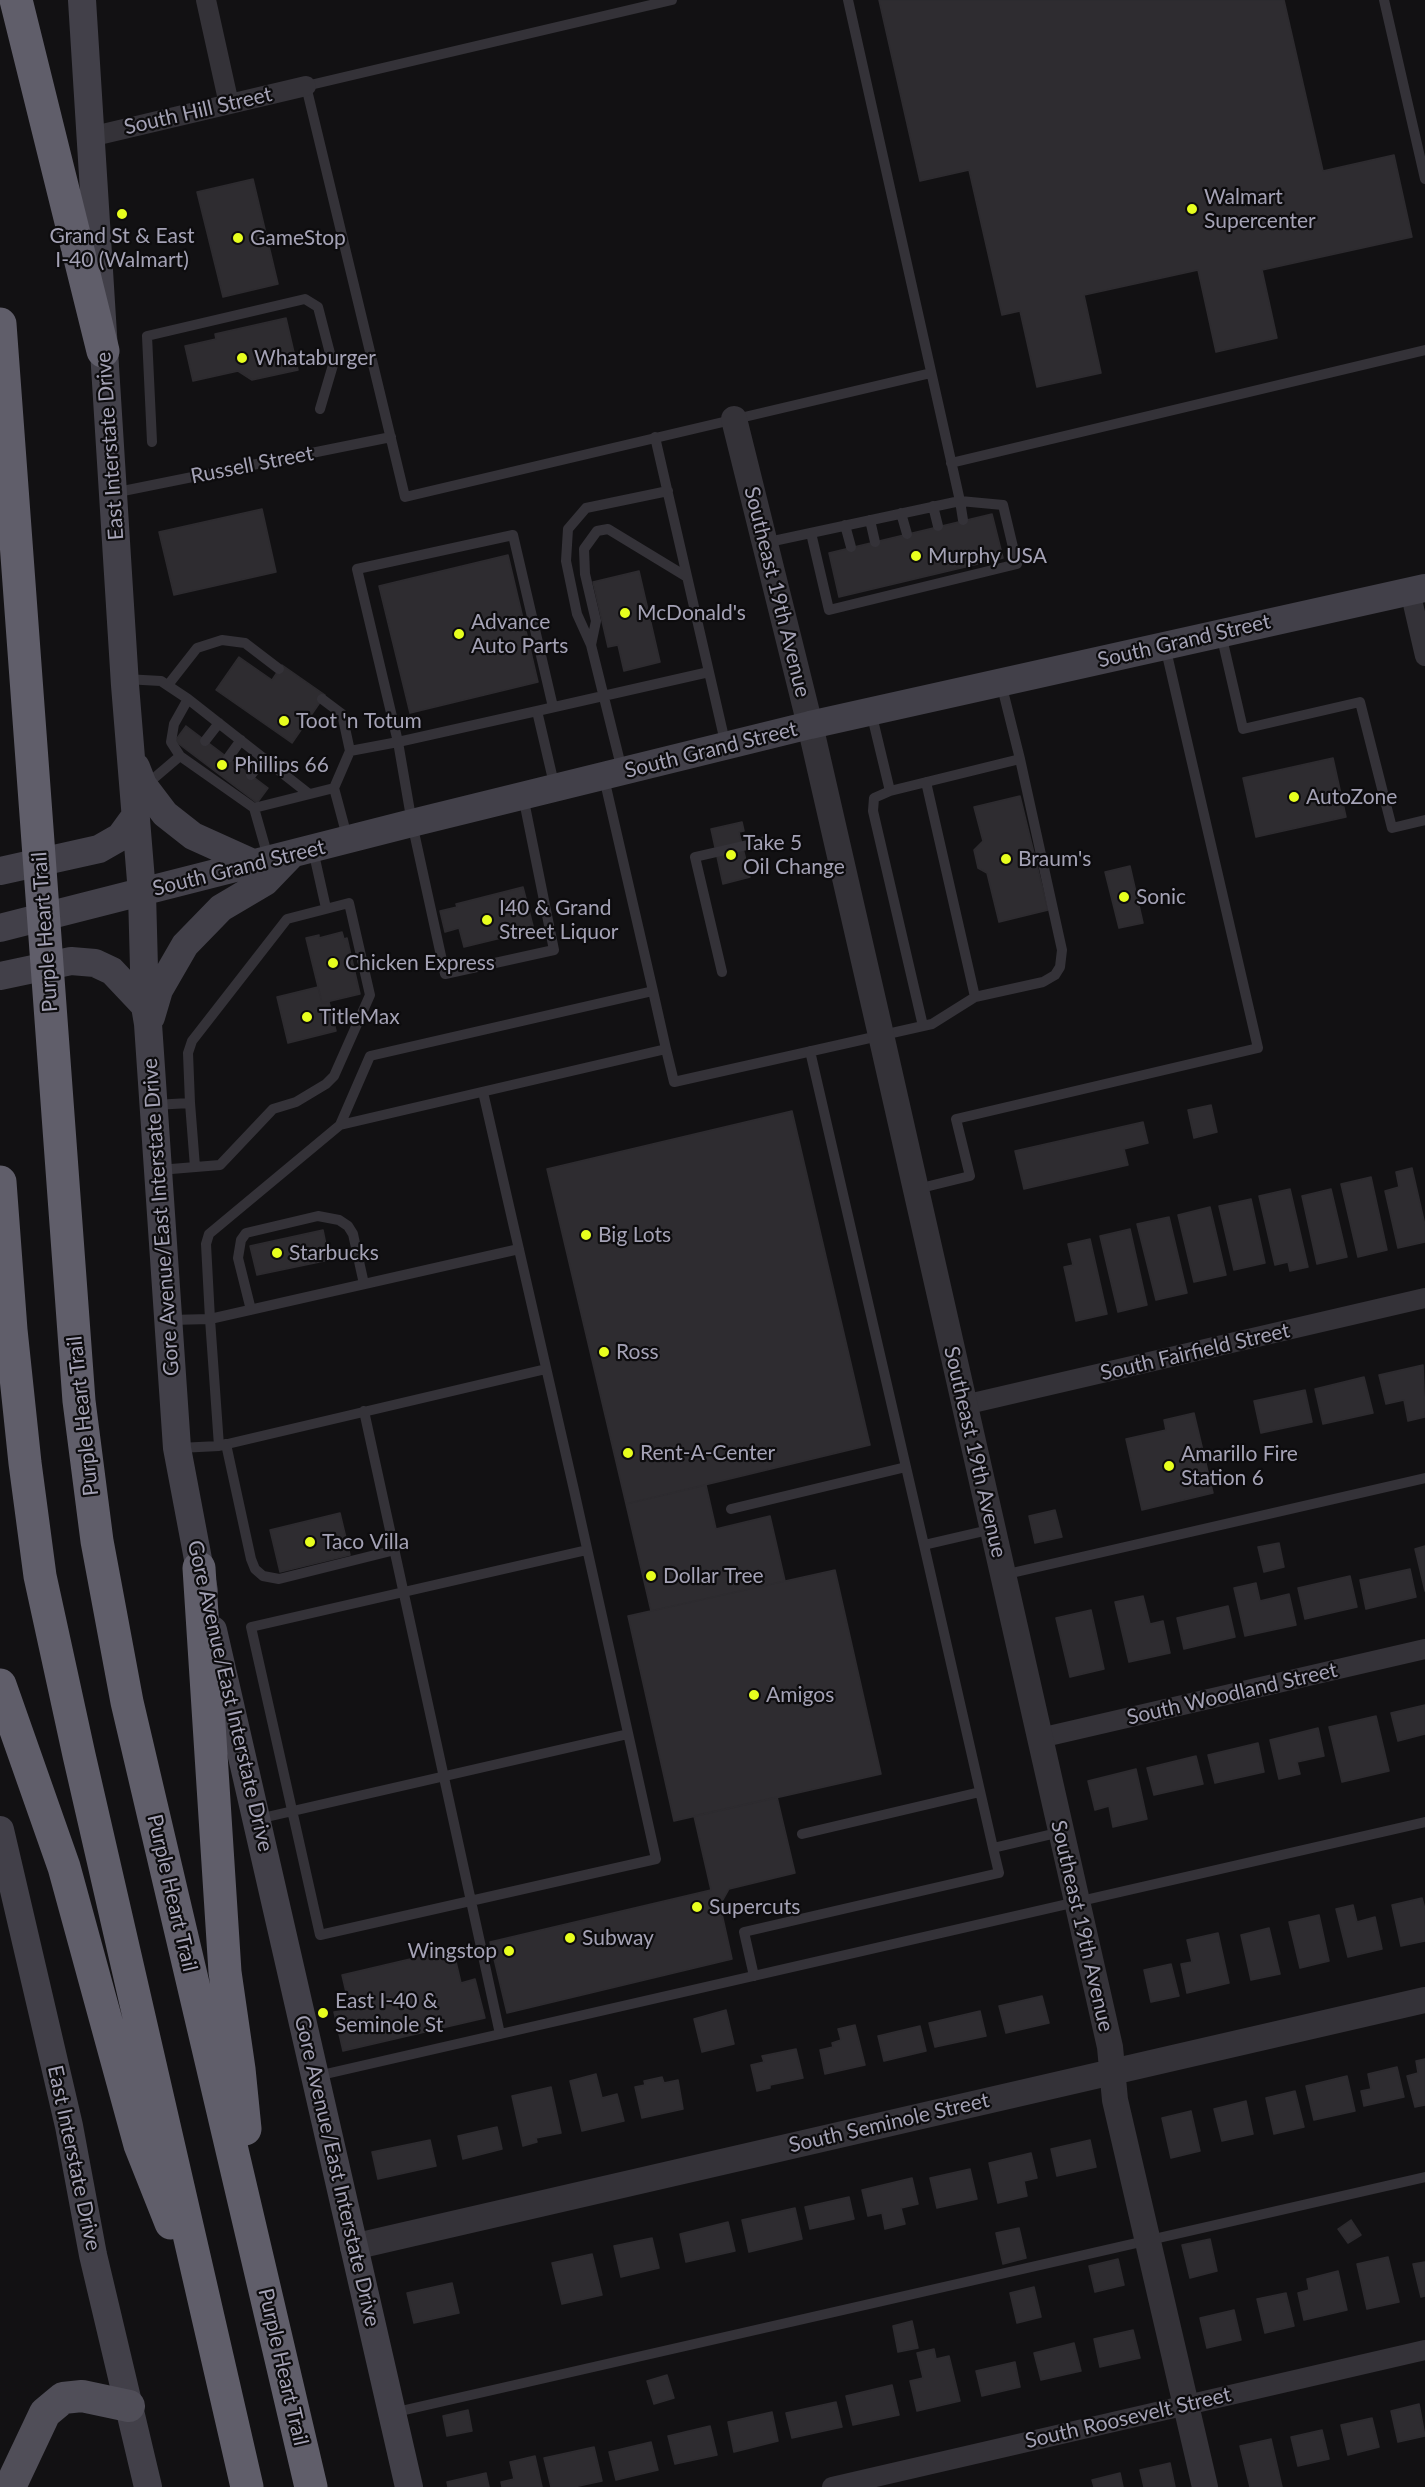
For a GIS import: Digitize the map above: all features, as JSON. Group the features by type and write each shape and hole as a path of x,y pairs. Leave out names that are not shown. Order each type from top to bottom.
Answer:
{"highway":[{"path":"16,0 104,351"},
{"name":"Purple Heart Trail","path":"0,324 79,1401 93,1506 128,1702 311,2487"},
{"path":"0,1182 15,1363 40,1576 79,1755 248,2487"},
{"path":"199,1568 225,1972 239,2069 255,2247"},
{"path":"0,1684 64,1867 140,2145 212,2328"}],"main road":[{"name":"East Interstate Drive","path":"82,0 124,679 136,815 130,896"},
{"name":"South Grand Street","path":"0,928 810,725 1418,590"},
{"path":"0,976 71,961 95,963 112,970 147,1015 185,945 221,908 266,882 282,857 193,836 165,814 144,786 131,752"},
{"path":"0,871 99,849 120,837 136,815"},
{"name":"Gore Avenue/East Interstate Drive","path":"130,896 147,1015 177,1448 199,1568 409,2487"},
{"name":"East Interstate Drive","path":"0,1830 69,2126 93,2255 148,2487"},
{"path":"10,2487 45,2413 63,2398 82,2396 129,2406"}],"street":[{"path":"206,0 229,104"},
{"name":"South Hill Street","path":"90,137 306,86"},
{"name":"Southeast 19th Avenue","path":"734,418 810,725 881,1035 1110,2048 1115,2100 1205,2487"},
{"path":"1418,590 1425,656"},
{"name":"South Fairfield Street","path":"964,1405 1425,1298"},
{"name":"South Woodland Street","path":"1040,1738 1425,1649"},
{"name":"South Seminole Street","path":"353,2247 1425,2000"},
{"name":"South Roosevelt Street","path":"832,2487 1425,2350"}],"lane":[{"path":"672,0 306,86 405,497 931,373"},
{"path":"848,0 963,520"},
{"path":"1384,0 1425,179"},
{"path":"152,442 147,336 305,299 318,307 333,365 320,409"},
{"path":"951,463 1425,350"},
{"name":"Russell Street","path":"113,493 391,437"},
{"path":"655,437 726,746"},
{"path":"668,491 586,508 568,529 566,561 577,615 591,645 604,696 613,774 653,991 674,1082 932,1024 975,997 1043,982 1054,975 1060,967 1062,950 1001,682"},
{"path":"764,543 960,501 1003,505 1017,564 951,575 862,597 829,610 811,533"},
{"path":"933,506 938,526"},
{"path":"901,513 907,534"},
{"path":"870,519 875,542"},
{"path":"845,525 851,547"},
{"path":"591,645 596,621 585,574 584,549 597,531 608,529 687,577"},
{"path":"523,796 554,950 445,974 412,823 398,742 357,569 513,535 553,707"},
{"path":"1221,633 1243,729 1360,702 1392,828 1425,820"},
{"path":"168,685 197,648 222,640 245,643 279,669"},
{"path":"915,1189 970,1176 956,1119 1258,1048 1165,646"},
{"path":"350,751 709,672"},
{"path":"124,679 161,681 168,685 309,794"},
{"path":"188,699 174,724 171,742 188,758 238,793 254,808 282,857 326,908"},
{"path":"322,699 342,714 350,751 334,788 348,840"},
{"path":"537,711 555,788"},
{"path":"871,711 890,790"},
{"path":"205,741 219,723"},
{"path":"228,758 241,740"},
{"path":"144,786 188,758"},
{"path":"251,776 264,758"},
{"path":"923,1026 873,811 874,798 890,790 1020,759"},
{"path":"926,782 975,997"},
{"path":"254,808 334,788"},
{"path":"722,972 695,857 765,841"},
{"path":"158,1170 195,1167 219,1165 273,1109 296,1102 326,1084 334,1076 370,995 349,903 287,919 192,1041 188,1053 195,1167"},
{"path":"394,1550 279,1579 262,1576 255,1569 222,1445 210,1319 206,1244 209,1234 340,1125 370,1056 653,991"},
{"path":"340,1125 666,1049"},
{"path":"754,1976 744,1932 999,1873 810,1051"},
{"path":"483,1092 587,1550 656,1859 320,1935 251,1627 587,1550"},
{"path":"154,1105 190,1103"},
{"path":"251,1310 238,1258 241,1239 246,1233 318,1216 339,1220 348,1226 353,1234 364,1284"},
{"path":"168,1321 210,1319 519,1249"},
{"path":"177,1448 222,1445 546,1369"},
{"path":"364,1411 500,2034"},
{"path":"731,1509 906,1467"},
{"path":"1003,1575 1425,1478"},
{"path":"924,1545 993,1528"},
{"path":"257,1819 628,1734"},
{"path":"802,1834 980,1792"},
{"path":"315,2076 1425,1822"},
{"path":"993,1848 1062,1832"},
{"path":"392,2413 1425,2177"}],"building":[{"name":"Walmart Supercenter","path":"879,0 1284,0 1323,171 1394,155 1412,237 1262,270 1277,338 1216,352 1198,270 1084,295 1101,373 1037,387 1020,311 1002,315 969,170 920,181"},
{"name":"GameStop","path":"253,179 278,284 223,297 197,192"},
{"name":"Whataburger","path":"286,318 298,370 252,380 238,371 193,381 185,346 216,339 215,334"},
{"path":"262,509 276,572 174,595 159,532"},
{"name":"Murphy USA","path":"992,514 1003,558 839,597 829,553"},
{"name":"Advance Auto Parts","path":"508,555 538,682 410,713 379,586"},
{"name":"McDonald's","path":"639,571 660,662 624,671 618,645 608,647 593,582"},
{"name":"Toot 'n Totum","path":"239,657 272,680 282,665 325,695 292,743 216,690"},
{"name":"Phillips 66","path":"186,726 268,788 257,803 175,741"},
{"name":"AutoZone","path":"1333,758 1346,817 1256,837 1243,778"},
{"name":"Braum's","path":"1020,796 1048,910 999,922 987,873 978,868 974,850 983,841 974,807"},
{"name":"Take 5 Oil Change","path":"742,822 744,831 739,832 750,877 723,884 711,829"},
{"name":"Sonic","path":"1130,866 1143,923 1119,928 1105,872"},
{"name":"I40 & Grand Street Liquor","path":"523,887 534,930 464,947 459,928 445,932 440,911 457,907 456,904"},
{"name":"Chicken Express","path":"342,932 344,939 347,938 360,994 322,1003 306,938 319,935 319,938"},
{"name":"TitleMax","path":"318,987 322,1003 329,1002 336,1031 288,1043 277,997"},
{"path":"1211,1105 1217,1132 1194,1138 1188,1110"},
{"path":"792,1111 870,1445 626,1504 547,1169"},
{"path":"1143,1122 1148,1143 1124,1149 1128,1165 1024,1189 1015,1151"},
{"path":"1412,1168 1425,1225 1425,1242 1398,1248 1385,1191 1399,1187 1396,1172"},
{"path":"1371,1177 1387,1250 1358,1257 1341,1184"},
{"path":"1290,1189 1308,1267 1290,1271 1288,1262 1275,1265 1259,1196"},
{"path":"1331,1189 1347,1257 1317,1264 1302,1196"},
{"path":"1251,1199 1265,1263 1234,1270 1219,1206"},
{"path":"1210,1207 1226,1275 1194,1282 1178,1215"},
{"path":"1169,1217 1187,1293 1156,1300 1137,1224"},
{"path":"1130,1229 1147,1305 1118,1312 1100,1236"},
{"path":"323,1230 329,1260 257,1275 250,1246"},
{"path":"1090,1239 1107,1314 1076,1321 1064,1267 1073,1265 1068,1244"},
{"path":"1423,1365 1425,1417 1408,1421 1404,1400 1386,1404 1379,1375"},
{"path":"1364,1377 1373,1413 1323,1424 1315,1389"},
{"path":"1305,1390 1312,1422 1261,1433 1254,1401"},
{"name":"Amarillo Fire Station 6","path":"1194,1413 1213,1493 1142,1510 1126,1439 1166,1430 1164,1420"},
{"path":"706,1485 716,1529 770,1516 785,1581 651,1611 626,1504"},
{"path":"1055,1510 1062,1537 1035,1543 1029,1516"},
{"name":"Taco Villa","path":"340,1513 350,1555 280,1572 270,1530"},
{"path":"1279,1543 1284,1567 1264,1572 1258,1547"},
{"path":"1425,1546 1425,1591 1415,1549"},
{"path":"1410,1569 1416,1597 1366,1609 1360,1580"},
{"name":"Amigos","path":"835,1570 881,1774 674,1821 628,1616"},
{"path":"1350,1576 1357,1607 1305,1619 1298,1588"},
{"path":"1256,1583 1260,1601 1289,1594 1296,1625 1245,1636 1234,1588"},
{"path":"1143,1596 1150,1624 1163,1621 1170,1653 1129,1662 1115,1602"},
{"path":"1228,1606 1235,1637 1184,1649 1177,1618"},
{"path":"1091,1610 1104,1669 1070,1677 1056,1618"},
{"path":"1425,1705 1425,1734 1398,1741 1391,1713"},
{"path":"1376,1716 1389,1771 1342,1782 1329,1727"},
{"path":"1318,1728 1324,1756 1297,1762 1300,1774 1279,1779 1270,1740"},
{"path":"1258,1743 1264,1772 1215,1783 1208,1755"},
{"path":"1196,1756 1203,1784 1154,1795 1147,1768"},
{"path":"1136,1769 1147,1819 1113,1827 1109,1806 1095,1810 1088,1781"},
{"path":"777,1797 795,1873 729,1889 720,1905 732,1959 507,2013 490,1942 711,1890 694,1816"},
{"path":"1422,1898 1425,1909 1425,1941 1401,1946 1392,1905"},
{"path":"1353,1905 1357,1922 1375,1917 1382,1949 1348,1957 1336,1909"},
{"path":"1319,1915 1329,1961 1300,1968 1289,1922"},
{"path":"1269,1928 1280,1974 1251,1980 1241,1935"},
{"path":"1218,1933 1229,1983 1187,1993 1181,1964 1192,1962 1187,1940"},
{"path":"453,1949 461,1983 475,1979 485,2018 343,2051 334,2012 350,2009 342,1975"},
{"path":"1171,1964 1179,1996 1151,2002 1144,1970"},
{"path":"1042,1996 1049,2023 1006,2033 999,2006"},
{"path":"726,2010 734,2044 702,2052 694,2019"},
{"path":"980,2011 986,2036 935,2047 929,2023"},
{"path":"855,2025 865,2065 825,2074 820,2050 833,2047 832,2043 841,2040 838,2029"},
{"path":"920,2026 926,2051 884,2061 878,2036"},
{"path":"796,2049 803,2078 770,2085 770,2088 757,2091 751,2065 764,2062 762,2056"},
{"path":"1425,2059 1425,2105 1415,2107 1407,2076 1418,2073 1416,2061"},
{"path":"1397,2067 1404,2097 1364,2106 1361,2091 1371,2089 1368,2074"},
{"path":"596,2074 602,2098 617,2094 624,2121 582,2131 570,2081"},
{"path":"1347,2076 1355,2111 1314,2120 1306,2086"},
{"path":"662,2077 664,2083 678,2080 683,2109 642,2118 635,2087 645,2085 644,2081"},
{"path":"551,2087 561,2133 536,2138 537,2142 523,2146 512,2096"},
{"path":"1295,2091 1304,2127 1274,2134 1266,2098"},
{"path":"1246,2101 1253,2134 1222,2141 1214,2109"},
{"path":"1191,2111 1200,2151 1171,2158 1162,2118"},
{"path":"497,2127 502,2149 463,2159 458,2136"},
{"path":"430,2140 436,2166 378,2179 372,2152"},
{"path":"1090,2140 1096,2167 1057,2176 1051,2149"},
{"path":"1031,2153 1037,2178 1024,2181 1027,2196 998,2203 989,2163"},
{"path":"970,2169 977,2199 937,2208 930,2178"},
{"path":"912,2178 918,2204 901,2208 905,2224 885,2229 882,2213 868,2216 862,2190"},
{"path":"849,2197 854,2219 810,2229 805,2207"},
{"path":"795,2208 802,2239 749,2252 742,2220"},
{"path":"1351,2220 1361,2235 1348,2243 1338,2229"},
{"path":"728,2222 735,2251 686,2262 680,2234"},
{"path":"1019,2228 1026,2258 1003,2264 996,2233"},
{"path":"652,2238 659,2268 621,2277 614,2246"},
{"path":"1210,2239 1217,2271 1190,2278 1182,2245"},
{"path":"592,2254 602,2295 562,2304 552,2263"},
{"path":"1388,2257 1399,2302 1367,2309 1357,2264"},
{"path":"1118,2259 1124,2285 1095,2292 1089,2266"},
{"path":"1425,2262 1425,2296 1421,2297 1413,2264"},
{"path":"1338,2271 1347,2310 1304,2320 1298,2293 1309,2290 1307,2279"},
{"path":"452,2283 459,2313 414,2323 407,2293"},
{"path":"1034,2287 1041,2317 1017,2323 1010,2293"},
{"path":"1286,2293 1294,2326 1265,2333 1257,2299"},
{"path":"1234,2310 1241,2340 1207,2348 1200,2318"},
{"path":"912,2321 918,2348 898,2352 893,2326"},
{"path":"1133,2330 1140,2358 1100,2367 1094,2339"},
{"path":"1074,2343 1081,2371 1041,2380 1034,2353"},
{"path":"934,2349 936,2359 949,2356 960,2401 917,2411 910,2381 923,2378 917,2353"},
{"path":"1015,2362 1020,2387 982,2396 976,2371"},
{"path":"667,2375 674,2398 654,2404 647,2381"},
{"path":"892,2385 899,2415 853,2425 846,2396"},
{"path":"836,2402 842,2427 792,2438 786,2413"},
{"path":"1419,2404 1425,2436 1398,2442 1391,2411"},
{"path":"468,2410 472,2431 447,2436 443,2416"},
{"path":"772,2412 778,2441 734,2452 728,2422"},
{"path":"1372,2418 1379,2447 1348,2455 1341,2425"},
{"path":"710,2426 717,2455 675,2464 668,2436"},
{"path":"1322,2430 1329,2459 1298,2466 1291,2437"},
{"path":"1271,2439 1282,2487 1250,2487 1240,2446"},
{"path":"651,2442 658,2470 616,2480 609,2452"},
{"path":"594,2447 602,2481 574,2487 551,2487 544,2458"},
{"path":"535,2456 542,2487 502,2487 501,2482 514,2479 510,2462"},
{"path":"1170,2463 1175,2487 1144,2487 1140,2470"},
{"path":"486,2473 489,2487 448,2487 447,2482"},
{"path":"1120,2473 1123,2487 1094,2487 1092,2480"}],"place":[{"name":"Walmart Supercenter","path":"1192,209"},
{"name":"Grand St & East I-40 (Walmart)","path":"122,214"},
{"name":"GameStop","path":"238,238"},
{"name":"Whataburger","path":"242,358"},
{"name":"Murphy USA","path":"916,556"},
{"name":"McDonald's","path":"625,613"},
{"name":"Advance Auto Parts","path":"459,634"},
{"name":"Toot 'n Totum","path":"284,721"},
{"name":"Phillips 66","path":"222,765"},
{"name":"AutoZone","path":"1294,797"},
{"name":"Take 5 Oil Change","path":"731,855"},
{"name":"Braum's","path":"1006,859"},
{"name":"Sonic","path":"1124,897"},
{"name":"I40 & Grand Street Liquor","path":"487,920"},
{"name":"Chicken Express","path":"333,963"},
{"name":"TitleMax","path":"307,1017"},
{"name":"Big Lots","path":"586,1235"},
{"name":"Starbucks","path":"277,1253"},
{"name":"Ross","path":"604,1352"},
{"name":"Rent-A-Center","path":"628,1453"},
{"name":"Amarillo Fire Station 6","path":"1169,1466"},
{"name":"Taco Villa","path":"310,1542"},
{"name":"Dollar Tree","path":"651,1576"},
{"name":"Amigos","path":"754,1695"},
{"name":"Supercuts","path":"697,1907"},
{"name":"Subway","path":"570,1938"},
{"name":"Wingstop","path":"509,1951"},
{"name":"East I-40 & Seminole St","path":"323,2013"}]}
